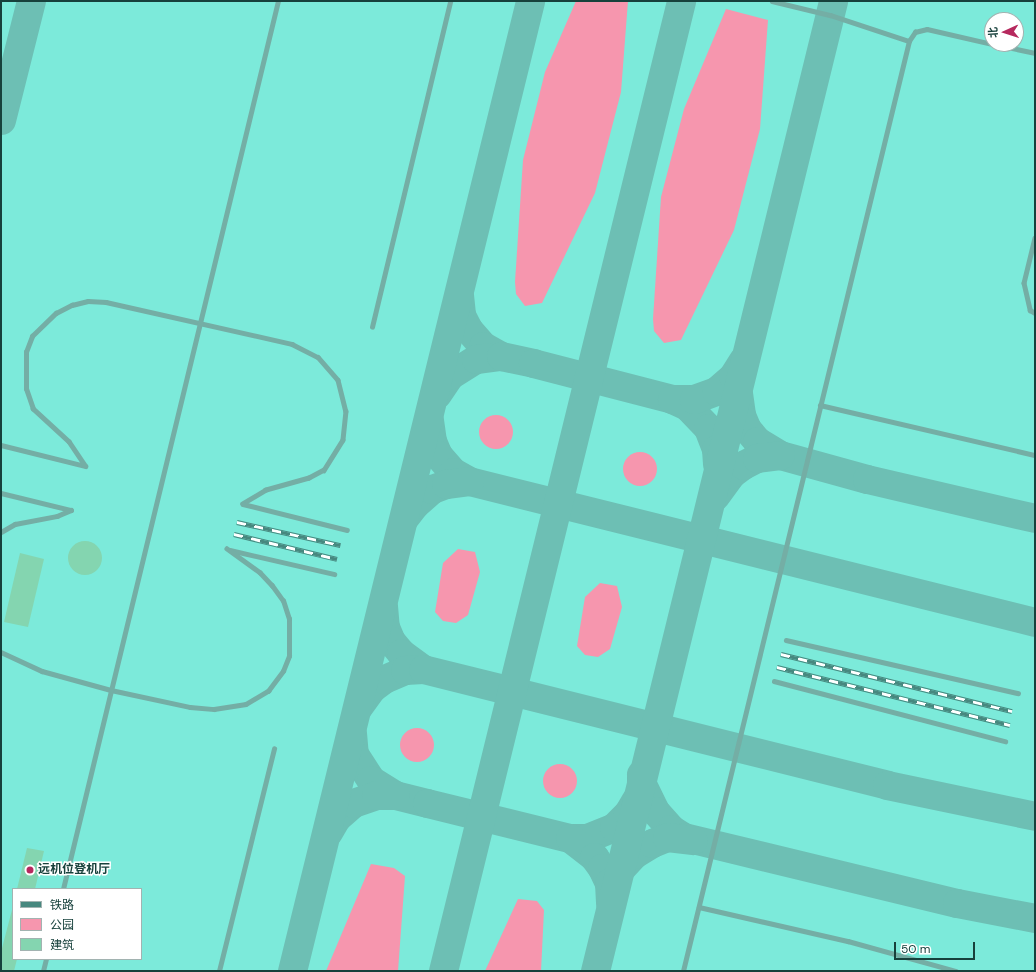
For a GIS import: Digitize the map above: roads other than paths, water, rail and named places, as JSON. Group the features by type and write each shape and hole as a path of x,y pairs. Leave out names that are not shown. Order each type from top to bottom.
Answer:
{"lane":[{"path":"63,888 278,1"},
{"path":"372,327 450,1"},
{"path":"772,1 830,15 909,41"},
{"path":"683,971 909,41 915,32 927,29 984,42"},
{"path":"1024,51 1035,54"},
{"path":"1035,238 1024,282 1030,310 1035,313"},
{"path":"1,445 85,466 69,442 33,409 26,389 26,352 32,336 56,313 72,305 88,301 131,306 200,322 306,349 330,369 338,380 344,396 346,424 343,440 324,470 308,478 266,490 243,504 347,530"},
{"path":"820,405 1035,455"},
{"path":"1,493 71,510 57,516 15,524 1,532"},
{"path":"1,652 42,671 111,690 190,707 214,709 246,704 268,690 277,680 289,656 291,636 289,619 283,601 260,573 227,549 334,574"},
{"path":"786,640 1018,693"},
{"path":"774,681 1005,741"},
{"path":"219,971 274,749"},
{"path":"699,907 848,941 956,971"},
{"path":"43,971 46,960"}],"railway":[{"path":"237,522 340,545"},
{"path":"234,534 337,559"},
{"path":"781,654 1012,711"},
{"path":"777,667 1010,725"}],"place":[{"name":"远机位登机厅","path":"30,870"}]}
